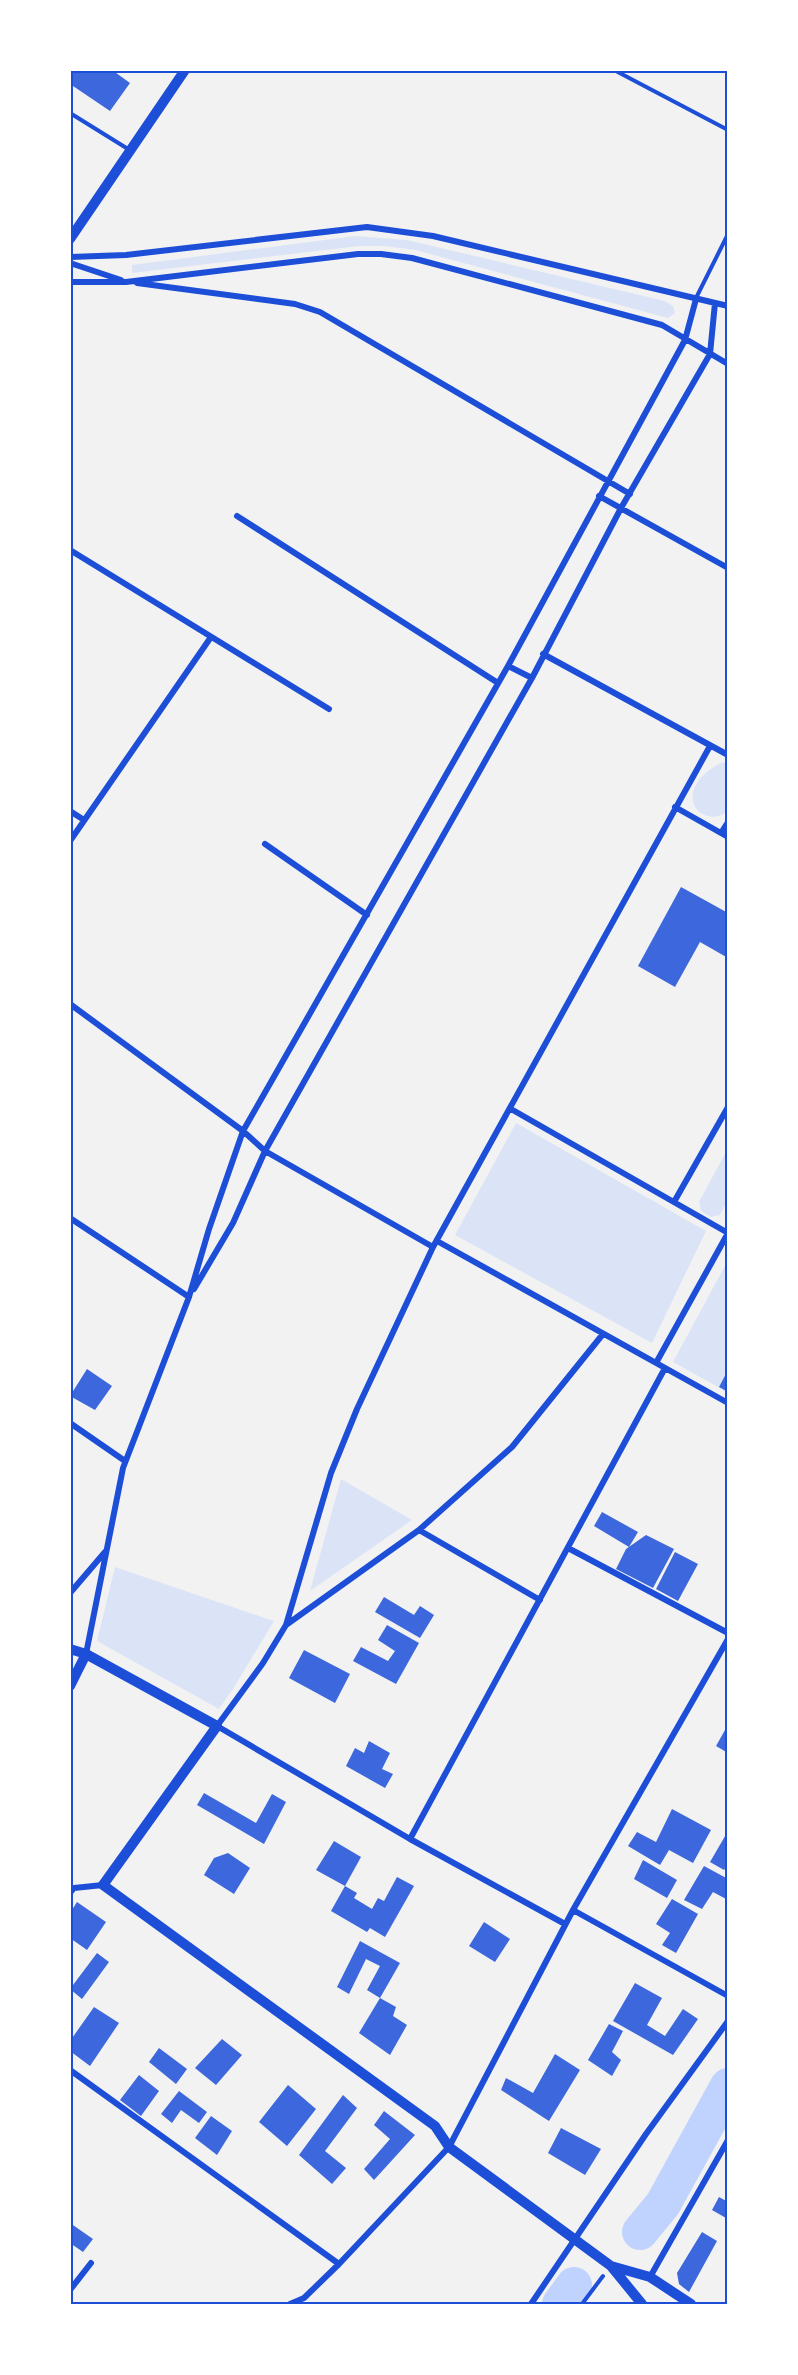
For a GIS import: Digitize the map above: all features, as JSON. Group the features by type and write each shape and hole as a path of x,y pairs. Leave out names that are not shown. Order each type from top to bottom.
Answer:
{"street":[{"path":"70,239 185,70"},
{"path":"70,258 126,255 238,240 368,227 434,236 728,306"},
{"path":"70,282 126,282 358,254 381,254 412,258 662,325 728,364"},
{"path":"70,262 126,282 295,304 320,312 630,494"},
{"path":"70,1686 86,1654 125,1461 189,1297 209,1229 243,1131 508,666 607,480 686,340 696,299"},
{"path":"189,1297 233,1223 265,1151 532,678 621,508 710,354 715,303"},
{"path":"599,496 728,568"},
{"path":"237,516 498,683"},
{"path":"70,550 329,709"},
{"path":"70,841 211,637"},
{"path":"543,654 728,755"},
{"path":"508,666 532,678"},
{"path":"103,1885 263,1663 286,1625 331,1473 357,1409 435,1244 710,746"},
{"path":"675,807 728,837"},
{"path":"70,811 84,820"},
{"path":"721,833 728,822"},
{"path":"265,844 367,915"},
{"path":"70,1004 243,1131 265,1151 728,1403"},
{"path":"674,1202 728,1107"},
{"path":"511,1109 728,1233 656,1363"},
{"path":"70,1218 189,1297"},
{"path":"286,1625 419,1530 512,1447 603,1334"},
{"path":"410,1839 665,1368"},
{"path":"70,1423 125,1461"},
{"path":"419,1530 540,1600"},
{"path":"568,1548 728,1633"},
{"path":"70,1593 105,1551"},
{"path":"290,2304 304,2298 339,2264 448,2147 565,1924 728,1640"},
{"path":"70,1649 86,1654 217,1726 410,1839 565,1924"},
{"path":"70,1893 74,1888 103,1885 435,2126 448,2147 611,2266 642,2304"},
{"path":"573,1910 728,1996"},
{"path":"531,2304 646,2134 728,2021"},
{"path":"70,2070 339,2264"},
{"path":"650,2277 728,2140"},
{"path":"70,2290 91,2263"},
{"path":"611,2266 650,2277 692,2304"}],"lane":[{"path":"614,70 728,130"},
{"path":"70,113 131,151"},
{"path":"696,299 728,234"}],"path":[{"path":"582,2304 611,2266"}],"shaded area":[{"path":"355,236 407,240 665,301 673,306 675,313 668,318 415,250 384,246 359,246 132,273 132,265"},
{"path":"723,762 727,764 727,810 719,816 708,816 695,807 694,789 701,777"},
{"path":"516,1123 706,1231 652,1343 455,1235"},
{"path":"727,1150 727,1201 720,1215 711,1217 701,1211 699,1202"},
{"path":"727,1262 727,1392 673,1362"},
{"path":"341,1479 412,1520 310,1591"},
{"path":"115,1567 274,1621 219,1709 97,1641"}],"building":[{"path":"70,70 112,70 130,83 110,111 70,84"},
{"path":"681,887 728,913 728,958 700,942 675,987 638,966"},
{"path":"87,1369 112,1386 95,1410 70,1396"},
{"path":"728,1370 728,1392 719,1387"},
{"path":"602,1512 638,1532 629,1547 594,1526"},
{"path":"646,1535 674,1549 653,1588 616,1569 626,1549"},
{"path":"675,1552 698,1564 678,1601 656,1589"},
{"path":"384,1597 414,1615 420,1606 434,1615 420,1638 375,1612"},
{"path":"387,1625 419,1643 396,1684 353,1661 361,1647 388,1661 395,1651 378,1640"},
{"path":"304,1650 350,1674 335,1703 289,1678"},
{"path":"725,1730 728,1732 728,1753 716,1746"},
{"path":"369,1741 390,1753 382,1769 393,1774 385,1788 346,1766 355,1748 364,1753"},
{"path":"204,1793 256,1823 272,1794 286,1802 264,1844 197,1805"},
{"path":"672,1809 711,1830 693,1863 669,1850 660,1865 628,1846 637,1832 656,1842"},
{"path":"728,1831 728,1864 724,1870 710,1862"},
{"path":"334,1841 361,1857 345,1886 316,1870"},
{"path":"228,1853 250,1868 234,1894 204,1875 214,1858"},
{"path":"643,1860 677,1880 667,1898 634,1879"},
{"path":"704,1866 728,1879 728,1900 713,1892 702,1909 684,1900"},
{"path":"397,1877 414,1886 385,1937 370,1928 367,1932 331,1911 345,1886 357,1893 354,1898 372,1909 378,1898 384,1901"},
{"path":"672,1899 698,1914 676,1953 662,1945 670,1933 656,1924"},
{"path":"77,1902 106,1922 87,1950 70,1938 70,1913"},
{"path":"484,1922 510,1939 495,1962 469,1946"},
{"path":"360,1941 400,1963 380,1998 367,1990 380,1966 366,1959 349,1994 337,1987"},
{"path":"97,1953 109,1962 82,1999 70,1989"},
{"path":"635,1983 662,1998 647,2025 665,2036 683,2009 698,2019 673,2055 613,2021"},
{"path":"380,1998 396,2007 393,2016 407,2025 390,2055 359,2033"},
{"path":"94,2007 119,2023 90,2066 70,2051 70,2041"},
{"path":"609,2024 623,2031 612,2052 621,2060 612,2076 588,2060"},
{"path":"222,2039 242,2055 216,2085 195,2068"},
{"path":"159,2048 187,2069 176,2084 149,2062"},
{"path":"555,2054 580,2070 549,2121 501,2090 506,2078 533,2093"},
{"path":"139,2075 159,2091 141,2116 120,2100"},
{"path":"288,2085 316,2109 287,2146 259,2122"},
{"path":"179,2091 207,2112 199,2123 181,2110 172,2123 161,2114"},
{"path":"343,2095 357,2108 325,2151 346,2168 332,2184 299,2155"},
{"path":"384,2111 415,2135 374,2180 364,2169 390,2139 374,2125"},
{"path":"211,2116 232,2131 217,2155 195,2138"},
{"path":"561,2128 601,2149 585,2175 548,2153"},
{"path":"719,2197 728,2202 726,2218 712,2210"},
{"path":"70,2223 93,2239 83,2252 70,2243"},
{"path":"702,2232 717,2241 689,2292 679,2284 677,2273"}],"waterway":[{"path":"640,2232 663,2204 728,2086"},
{"path":"560,2304 574,2285"}]}
